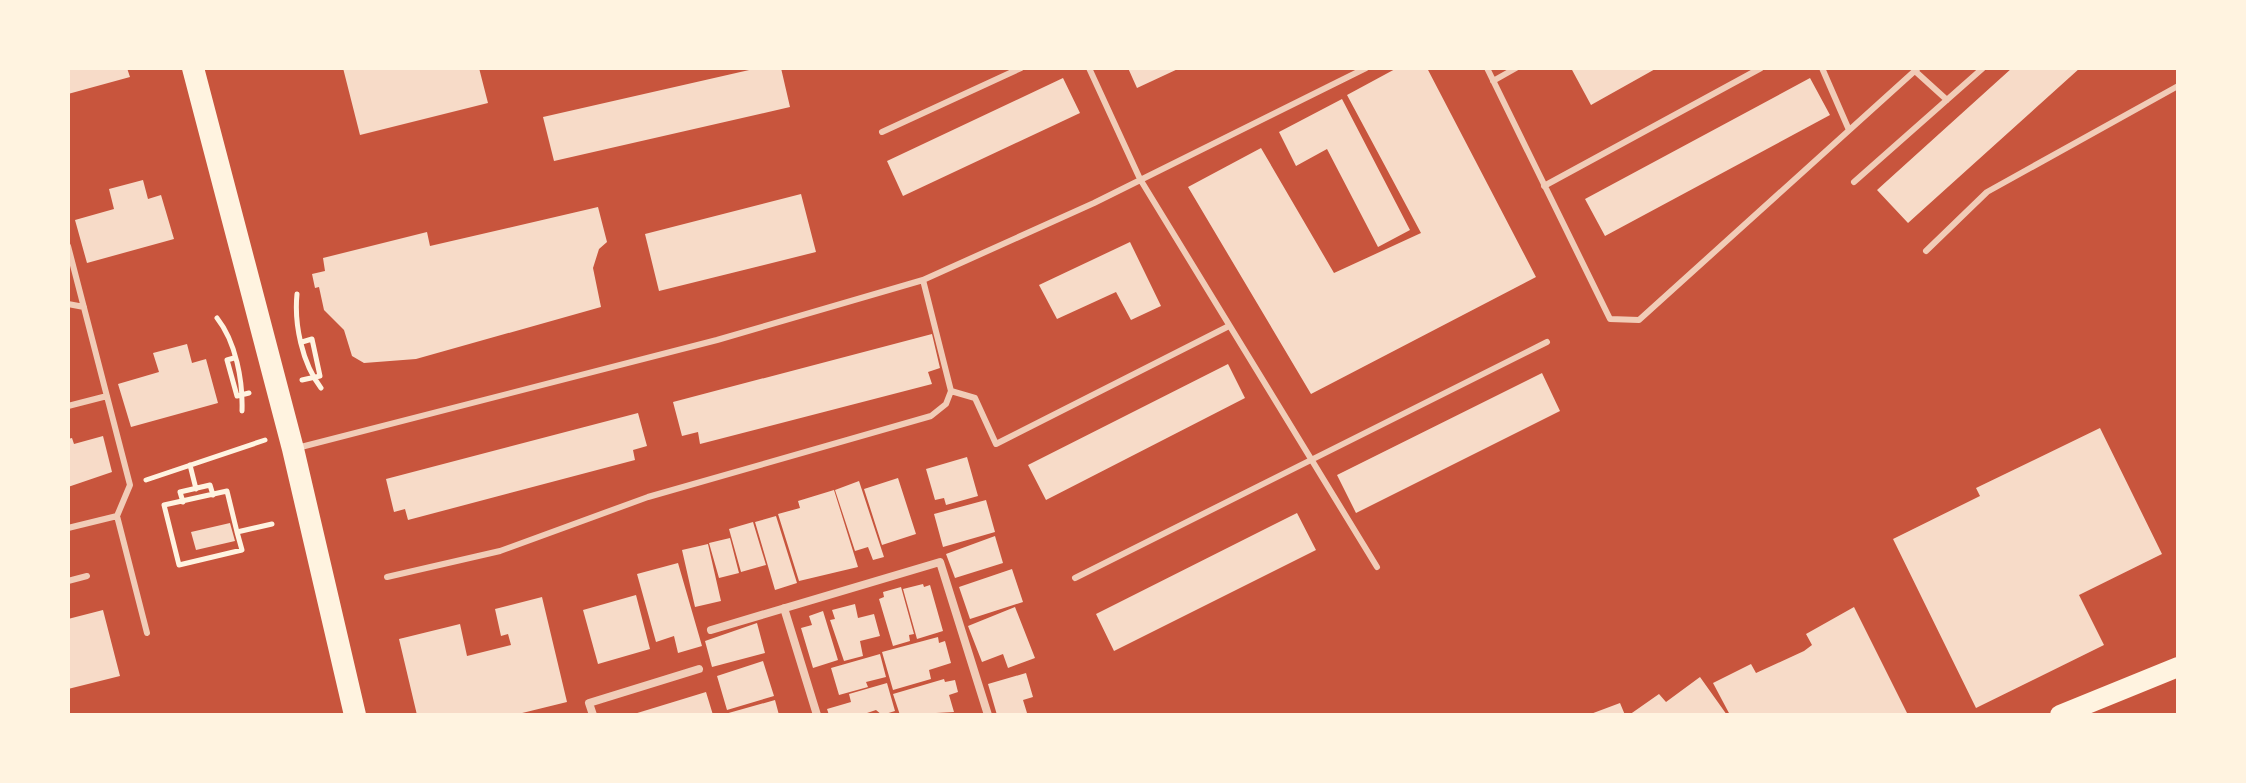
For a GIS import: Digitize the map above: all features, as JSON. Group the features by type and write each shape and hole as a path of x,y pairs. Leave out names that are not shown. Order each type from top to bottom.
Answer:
{"highway":[{"path":"193,68 291,440 355,715"}],"main road":[{"path":"2060,715 2178,667"}],"street":[{"path":"711,630 940,562 988,715"},
{"path":"784,608 817,715"},
{"path":"593,715 589,703 699,669"}],"lane":[{"path":"882,132 1021,68"},
{"path":"1089,68 1140,179 1377,567"},
{"path":"291,440 717,340 923,280 1140,179 1366,68"},
{"path":"1487,68 1610,319 1639,320 1917,69 1947,100"},
{"path":"1493,81 1516,68"},
{"path":"1544,186 1761,68"},
{"path":"1822,68 1849,130"},
{"path":"1854,182 1983,68"},
{"path":"1926,251 1987,192 2178,86"},
{"path":"68,246 130,485 117,516 147,633"},
{"path":"387,577 500,551 648,497 931,416 946,404 951,391 923,280"},
{"path":"68,304 84,307"},
{"path":"951,391 975,398 996,444 1229,326"},
{"path":"1075,578 1547,342"},
{"path":"68,406 107,396"},
{"path":"68,528 117,516"},
{"path":"68,581 87,576"}],"path":[{"path":"297,294 295,313 302,342 310,373 321,388"},
{"path":"217,318 226,330 243,389 242,411"},
{"path":"302,342 312,339 319,371"},
{"path":"234,358 227,360 235,391"},
{"path":"130,485 190,465 291,440"},
{"path":"190,465 196,489"},
{"path":"183,502 180,492 210,485 213,495"},
{"path":"227,491 242,550 179,565 164,505 183,502 227,491"},
{"path":"237,532 272,524"}],"building":[{"path":"68,68 127,68 130,77 68,94"},
{"path":"343,68 479,68 488,103 360,135"},
{"path":"758,68 781,68 790,107 554,161 543,117"},
{"path":"1128,68 1180,68 1137,88"},
{"path":"1397,68 1427,68 1536,277 1311,394 1188,187 1261,148 1334,273 1421,233 1347,95"},
{"path":"1571,68 1657,68 1591,105"},
{"path":"2012,68 2080,68 1908,223 1877,190"},
{"path":"1063,78 1080,113 903,196 887,161"},
{"path":"1810,78 1830,115 1605,236 1585,199"},
{"path":"1342,99 1410,230 1378,247 1327,149 1296,166 1279,132"},
{"path":"143,180 148,199 161,195 174,239 87,263 75,220 114,209 109,189"},
{"path":"801,194 816,252 659,291 645,234"},
{"path":"598,207 607,242 599,249 593,268 601,307 416,359 364,363 352,356 344,330 324,310 319,287 315,288 312,274 325,271 323,258 427,232 430,246"},
{"path":"1130,242 1161,306 1131,320 1116,292 1057,319 1039,285"},
{"path":"932,334 940,368 928,372 932,384 700,444 698,432 682,436 673,402"},
{"path":"187,344 192,363 206,359 218,403 131,427 118,384 159,372 153,353"},
{"path":"1228,364 1245,398 1046,500 1028,465"},
{"path":"1542,373 1560,411 1356,513 1337,475"},
{"path":"638,413 647,446 633,450 635,460 408,520 405,509 394,512 386,479"},
{"path":"2100,428 2162,554 2079,595 2104,645 1976,708 1893,539 1980,496 1976,488"},
{"path":"103,436 112,472 68,487 68,439 72,438 74,444"},
{"path":"967,457 978,496 946,505 944,498 935,500 926,469"},
{"path":"898,478 916,534 882,545 864,489"},
{"path":"859,481 884,557 873,560 868,547 855,551 835,490"},
{"path":"834,490 858,567 799,581 778,514 800,508 798,501"},
{"path":"986,500 995,532 943,547 934,514"},
{"path":"1297,513 1316,550 1114,651 1096,614"},
{"path":"776,516 797,583 775,590 755,522"},
{"path":"753,522 766,565 741,572 729,529"},
{"path":"230,523 235,541 196,550 191,532"},
{"path":"995,536 1003,563 955,578 946,554"},
{"path":"730,538 739,573 719,578 709,543"},
{"path":"708,544 721,601 695,607 682,550"},
{"path":"678,563 702,646 678,653 674,636 656,642 637,574"},
{"path":"1012,569 1023,602 970,619 959,587"},
{"path":"923,584 924,587 930,585 943,631 917,639 903,589"},
{"path":"901,587 914,634 909,635 910,641 893,646 879,599 884,597 883,592"},
{"path":"636,595 650,649 598,664 583,610"},
{"path":"542,597 567,702 514,715 417,715 399,639 460,624 467,656 511,645 508,634 501,636 495,609"},
{"path":"855,604 858,618 874,614 880,636 860,641 863,656 844,661 830,620 835,619 832,610"},
{"path":"1015,607 1035,658 1008,668 1003,654 982,662 968,626"},
{"path":"1854,607 1908,715 1730,715 1713,683 1751,664 1756,673 1804,651 1812,645 1806,634"},
{"path":"103,610 120,676 68,689 68,619"},
{"path":"823,611 838,660 813,668 801,628 812,625 809,616"},
{"path":"757,623 765,653 712,667 705,641"},
{"path":"938,637 939,643 945,641 951,663 929,670 931,679 893,690 882,652"},
{"path":"880,654 886,677 866,682 868,687 839,695 831,668"},
{"path":"763,661 774,696 727,710 717,676"},
{"path":"1026,673 1033,697 1023,700 1027,713 997,715 988,684"},
{"path":"1700,677 1727,715 1629,715 1659,694 1666,702"},
{"path":"944,679 945,682 955,680 958,692 949,695 954,712 900,715 893,694"},
{"path":"887,683 895,711 882,715 876,710 861,715 829,715 827,709 851,702 849,694"},
{"path":"706,692 713,715 634,715 634,714"},
{"path":"775,700 779,715 725,715 725,714"},
{"path":"1620,703 1625,715 1588,715"}]}
